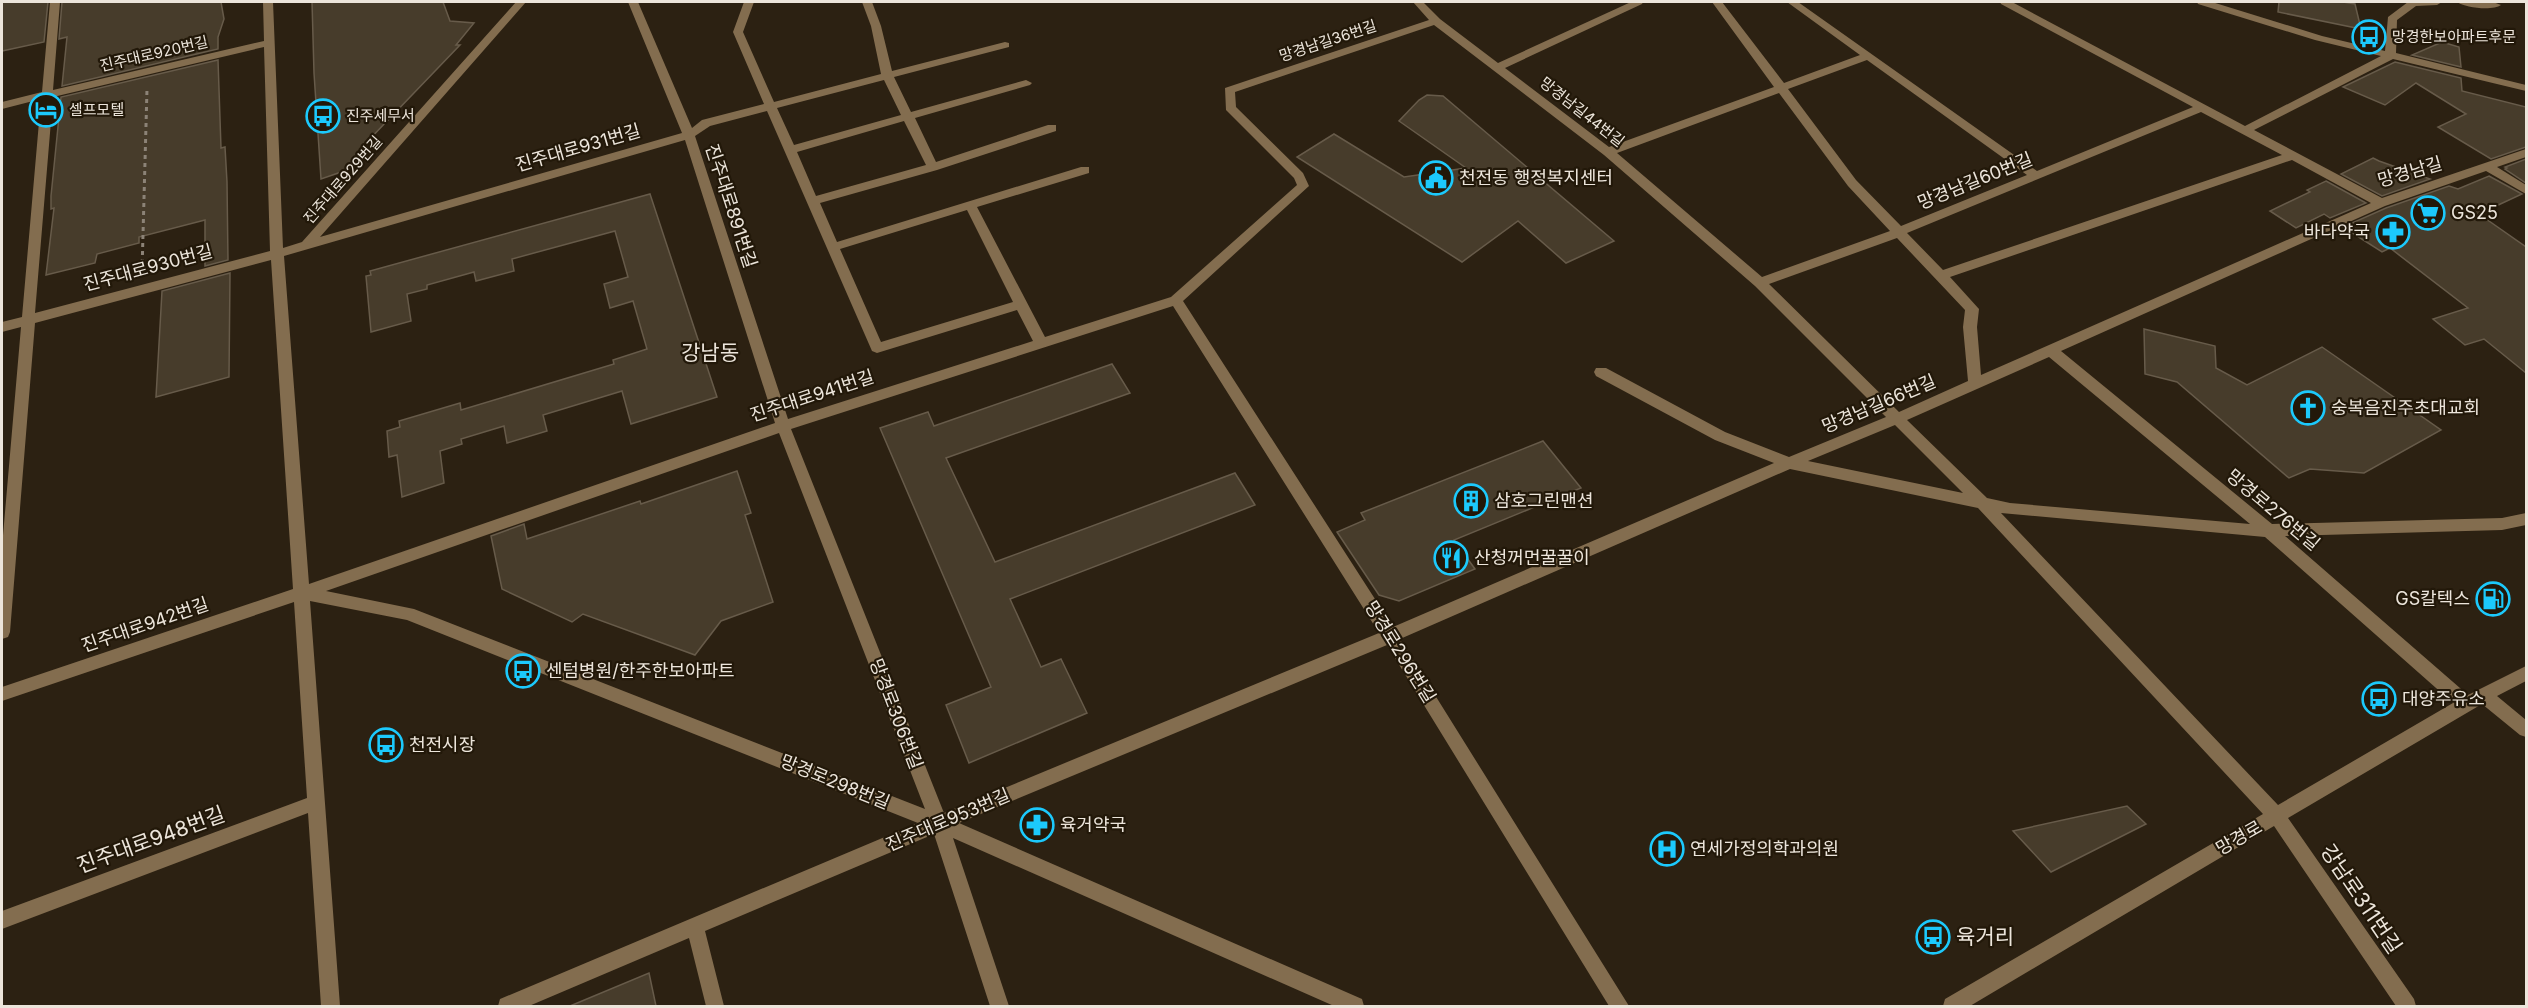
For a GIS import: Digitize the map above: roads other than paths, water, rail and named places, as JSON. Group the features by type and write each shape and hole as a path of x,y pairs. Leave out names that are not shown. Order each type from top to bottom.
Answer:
{"street":[{"path":"2,632 55,2"},
{"path":"268,2 277,254 331,1006"},
{"name":"진주대로929번길","path":"308,243 521,2"},
{"name":"진주대로891번길","path":"633,2 689,135 783,426"},
{"path":"749,2 738,32 877,348 1021,304"},
{"path":"867,2 876,26 887,75 933,166"},
{"path":"1419,2 1436,21 1499,67"},
{"name":"망경남길44번길","path":"1638,2 1499,67 1608,152 1760,283 1983,504"},
{"path":"1717,2 1852,183 1972,309 1970,327 1975,383"},
{"path":"1792,2 2037,176"},
{"name":"망경남길","path":"2005,2 2381,203 2526,153"},
{"path":"2202,2 2308,35 2526,87"},
{"path":"2390,56 2392,19 2413,3 2436,2"},
{"path":"2463,2 2496,6"},
{"name":"망경남길36번길","path":"1303,186 1299,176 1230,108 1229,90 1436,21"},
{"name":"진주대로920번길","path":"2,105 268,43"},
{"name":"진주대로931번길","path":"277,254 308,243 689,135 706,123 1005,45"},
{"path":"1608,152 1868,56"},
{"path":"2246,130 2390,56"},
{"path":"790,150 1026,83"},
{"name":"망경남길60번길","path":"1760,283 1899,232 2202,107"},
{"path":"813,201 1052,128"},
{"path":"1940,276 2292,156"},
{"path":"2487,166 2526,190"},
{"path":"833,247 1085,170"},
{"name":"진주대로941번길","path":"302,593 783,426 1176,300 1303,186"},
{"name":"망경남길66번길","path":"1390,636 1898,418 2381,203"},
{"path":"970,205 1041,343"},
{"name":"진주대로930번길","path":"2,327 277,254"},
{"name":"망경로296번길","path":"1176,300 1390,636 1620,1006"},
{"name":"망경로276번길","path":"2050,350 2270,531 2466,705"},
{"path":"1601,372 1720,436 1790,463 2010,509 2270,531 2502,524 2526,519"},
{"name":"망경로306번길","path":"783,426 939,823 999,1006"},
{"name":"강남로311번길","path":"1983,504 2277,816 2407,1006"},
{"name":"진주대로942번길","path":"2,694 302,593"},
{"name":"망경로298번길","path":"302,593 408,614 939,823 1355,1006"},
{"name":"진주대로953번길","path":"507,1006 939,823 1390,636"},
{"name":"망경로","path":"1952,1006 2466,705 2526,673"},
{"path":"2484,696 2526,730"},
{"name":"진주대로948번길","path":"2,920 317,802"},
{"path":"695,927 714,1006"}],"place":[{"name":"망경한보아파트후문","path":"2369,37"},
{"name":"셀프모텔","path":"46,110"},
{"name":"진주세무서","path":"323,116"},
{"name":"천전동 행정복지센터","path":"1436,178"},
{"name":"GS25","path":"2428,213"},
{"name":"바다약국","path":"2393,232"},
{"name":"숭복음진주초대교회","path":"2308,408"},
{"name":"삼호그린맨션","path":"1471,501"},
{"name":"산청꺼먼꿀꿀이","path":"1451,558"},
{"name":"GS칼텍스","path":"2493,599"},
{"name":"센텀병원/한주한보아파트","path":"523,671"},
{"name":"대양주유소","path":"2379,699"},
{"name":"천전시장","path":"386,745"},
{"name":"육거약국","path":"1037,825"},
{"name":"연세가정의학과의원","path":"1667,849"},
{"name":"육거리","path":"1933,937"}],"district":[{"name":"강남동","path":"710,353"}]}
